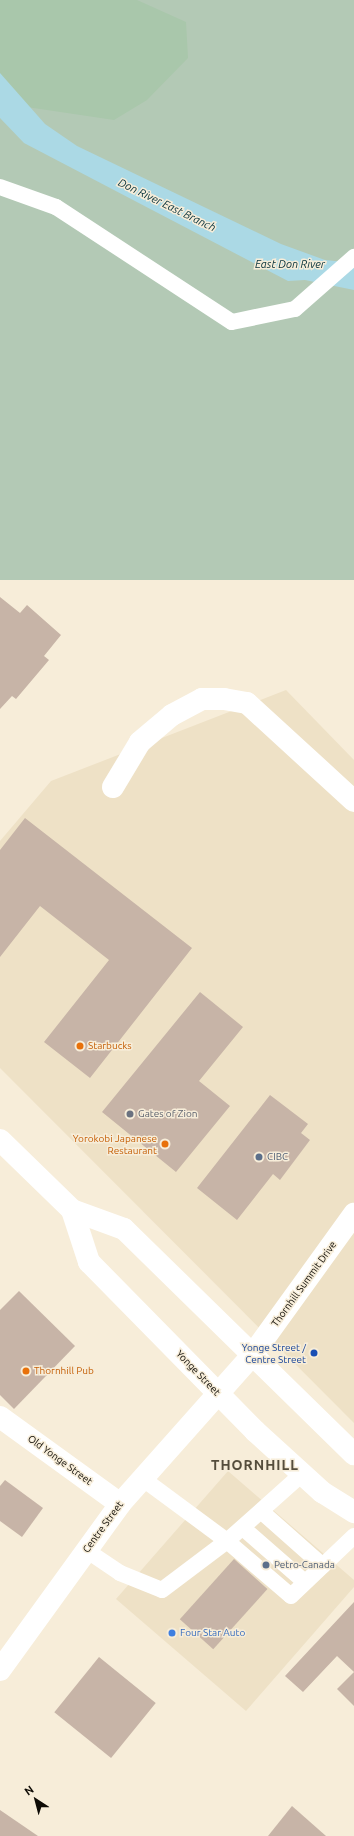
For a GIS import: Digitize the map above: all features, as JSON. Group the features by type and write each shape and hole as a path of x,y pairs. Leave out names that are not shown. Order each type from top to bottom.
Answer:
{"main road":[{"path":"113,787 140,742 172,715 202,698 224,699 247,703 354,801"},
{"name":"Yonge Street","path":"0,1140 72,1210 124,1229 354,1454"},
{"name":"Yonge Street","path":"72,1210 89,1262 217,1393 302,1474 322,1492 354,1512"},
{"name":"Thornhill Summit Drive","path":"217,1393 253,1354 354,1214"},
{"name":"Centre Street","path":"0,1670 120,1504 217,1393"},
{"name":"Old Yonge Street","path":"0,1417 120,1504"}],"lane":[{"path":"0,187 56,207 232,322 295,309 354,257"},
{"path":"86,1550 120,1573 162,1590 243,1528 302,1474"},
{"path":"142,1478 227,1541 291,1596 354,1536"},
{"path":"262,1512 323,1566"},
{"path":"243,1528 305,1582"}],"shaded area":[{"path":"286,690 354,760 354,1423 0,1068 0,841 51,781"},
{"path":"228,1471 354,1580 354,1587 246,1711 116,1599"}],"green space":[{"path":"0,0 354,0 354,580 0,580"},
{"path":"0,0 137,0 186,22 188,58 147,100 114,120 0,103"}],"water":[{"name":"East Don River","path":"0,73 45,124 77,146 281,244 325,260 354,263 354,290 305,280 288,281 24,143 0,118"}],"building":[{"path":"0,597 20,613 27,605 61,635 44,656 49,660 16,699 12,696 0,709"},
{"path":"25,818 192,948 90,1078 44,1042 109,960 40,906 0,957 0,850"},
{"path":"200,992 243,1027 199,1081 230,1106 176,1172 102,1112"},
{"name":"CIBC","path":"270,1095 308,1124 301,1133 310,1140 280,1180 273,1174 237,1220 197,1188"},
{"name":"Thornhill Pub","path":"19,1291 75,1346 14,1409 0,1395 0,1310"},
{"path":"5,1480 43,1508 22,1537 0,1521 0,1486"},
{"path":"234,1559 267,1589 213,1649 180,1619"},
{"path":"354,1602 354,1672 337,1656 303,1692 285,1676"},
{"path":"99,1657 156,1703 111,1758 54,1712"},
{"path":"354,1672 354,1706 337,1689"},
{"path":"292,1806 326,1836 268,1836"},
{"path":"0,1810 38,1836 0,1836"}],"place":[{"name":"Starbucks","path":"80,1046"},
{"name":"Gates of Zion","path":"130,1114"},
{"name":"Yorokobi Japanese Restaurant","path":"165,1144"},
{"name":"CIBC","path":"259,1157"},
{"name":"Yonge Street / Centre Street","path":"314,1353"},
{"name":"Thornhill Pub","path":"26,1371"},
{"name":"Petro-Canada","path":"266,1565"},
{"name":"Four Star Auto","path":"172,1633"}],"district":[{"name":"THORNHILL","path":"255,1465"}],"water label":[{"name":"Don River East Branch","path":"167,205"}]}
